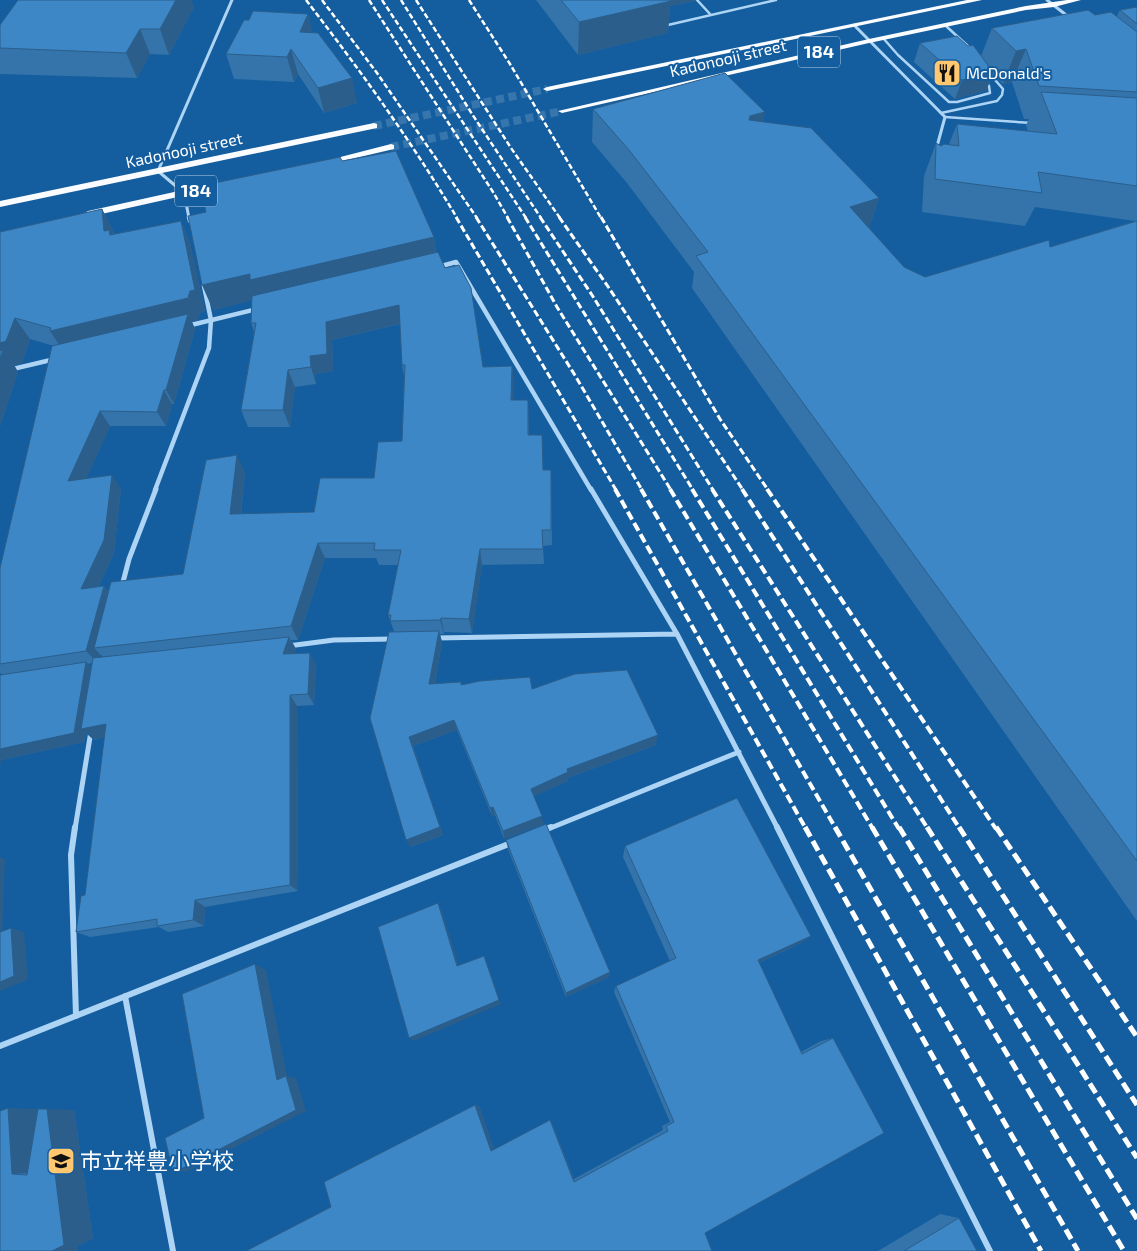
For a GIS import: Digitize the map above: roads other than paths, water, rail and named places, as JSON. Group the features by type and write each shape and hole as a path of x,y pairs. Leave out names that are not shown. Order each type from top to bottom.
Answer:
{"main road":[{"name":"Kadonooji street","path":"547,89 978,0"},
{"name":"Kadonooji street","path":"562,112 869,41 1050,3 1077,0"},
{"name":"Kadonooji street","path":"0,204 374,126"},
{"path":"316,164 391,147"},
{"name":"184","path":"76,217 222,185"}],"street":[{"path":"191,226 184,193 158,171 232,0"},
{"path":"1050,3 1075,22"},
{"path":"854,26 945,117 934,156"},
{"path":"428,269 456,262 677,634 740,752 990,1251"},
{"path":"120,595 129,559 209,348 211,320 203,282"},
{"path":"182,327 258,309"},
{"path":"0,372 58,358"},
{"path":"432,638 677,634"},
{"path":"285,646 334,640 402,639"},
{"path":"76,1016 71,855 92,723"},
{"path":"538,832 740,752"},
{"path":"0,1046 519,840"},
{"path":"125,996 173,1251"}],"lane":[{"path":"697,0 710,14"},
{"path":"668,24 776,0"},
{"path":"946,26 964,40 971,51"},
{"path":"883,38 898,55 949,102 957,102 990,93 990,86 984,80"},
{"path":"960,46 964,40"},
{"path":"941,113 997,101 1002,95 1003,89 984,69"},
{"path":"945,117 1041,123"}],"tunnel":[{"path":"374,126 547,89"},
{"path":"391,147 562,111"}],"railway":[{"path":"306,0 385,107 457,218"},
{"path":"322,0 377,73 477,218"},
{"path":"369,0 508,218"},
{"path":"382,0 526,218"},
{"path":"401,0 472,114 541,218"},
{"path":"416,0 511,148 560,218"},
{"path":"469,0 510,64 601,218"},
{"path":"456,217 616,490"},
{"path":"476,217 576,377 642,490"},
{"path":"507,217 557,307 671,490"},
{"path":"525,217 693,490"},
{"path":"540,217 592,295 713,490"},
{"path":"559,217 609,288 743,490"},
{"path":"601,217 720,419 768,490"},
{"path":"615,489 806,829"},
{"path":"641,489 836,829"},
{"path":"670,489 873,829"},
{"path":"692,489 899,829"},
{"path":"712,489 928,829"},
{"path":"742,489 960,829"},
{"path":"767,489 996,829"},
{"path":"805,827 1041,1251"},
{"path":"835,827 1078,1251"},
{"path":"872,827 1124,1251"},
{"path":"899,827 1137,1219"},
{"path":"927,827 1137,1158"},
{"path":"959,827 1137,1105"},
{"path":"996,827 1137,1037"}],"place":[{"name":"McDonald's","path":"947,73"},
{"name":"市立祥豊小学校","path":"61,1161"}]}
